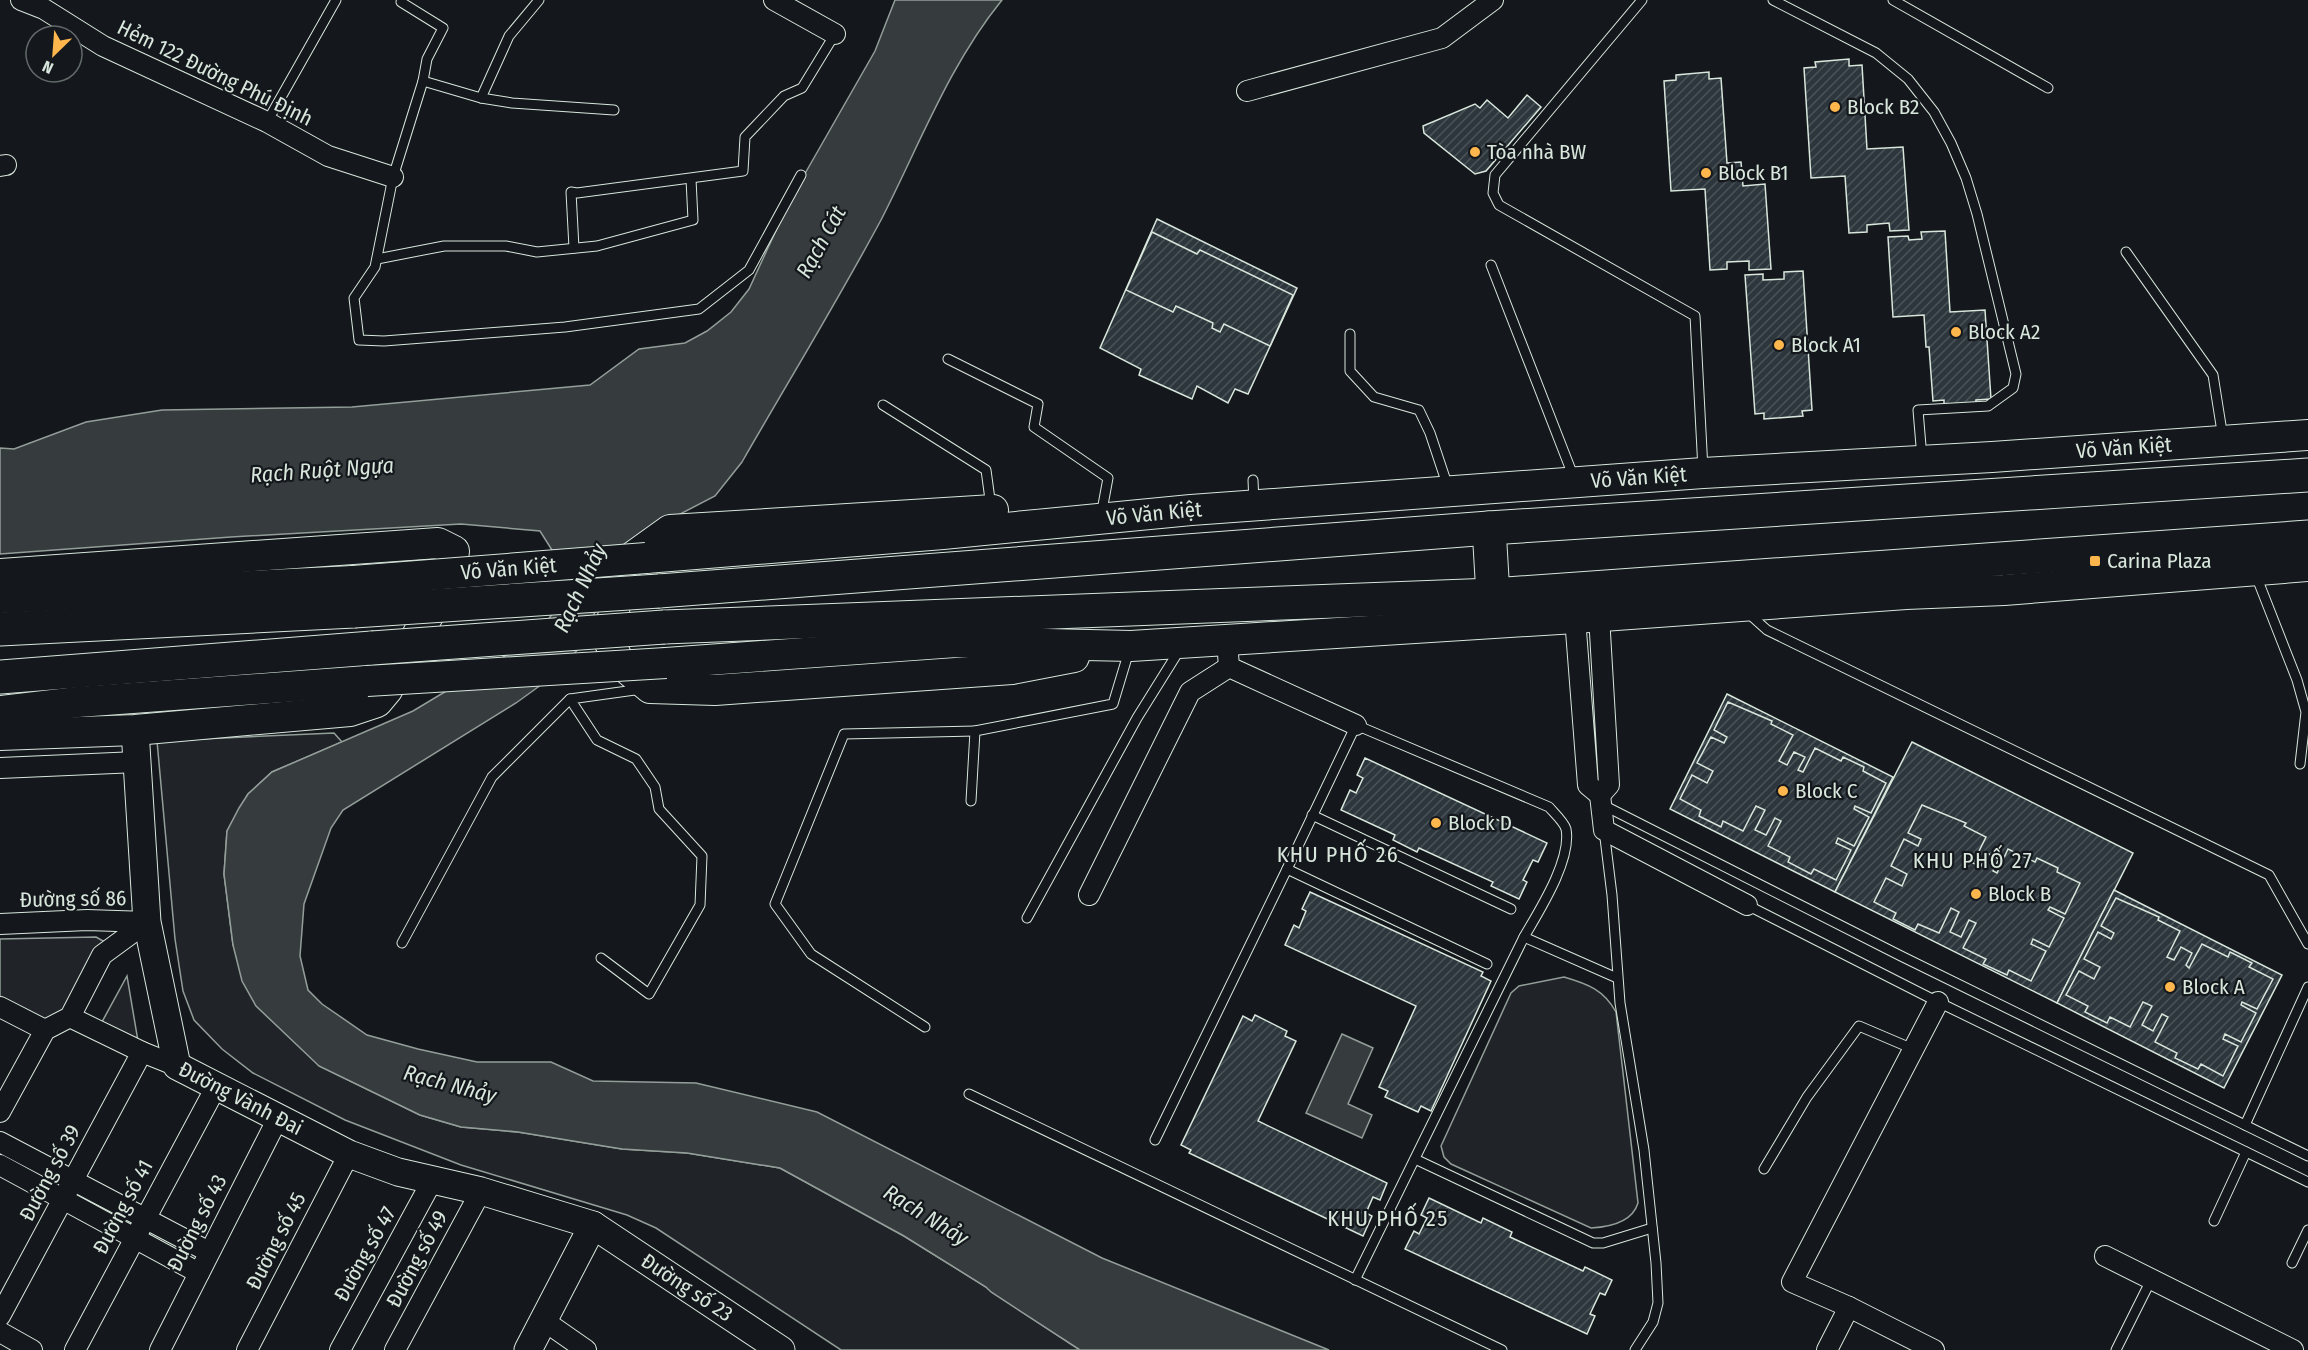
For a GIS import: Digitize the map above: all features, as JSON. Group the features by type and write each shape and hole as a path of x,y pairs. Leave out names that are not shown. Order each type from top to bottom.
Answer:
{"highway":[{"name":"Võ Văn Kiệt","path":"0,629 353,596 659,591 1489,528 2308,475"},
{"path":"1489,528 1493,595"},
{"path":"0,677 664,627 1493,595 2308,537"}],"main road":[{"name":"Võ Văn Kiệt","path":"0,598 353,596 646,558 954,533 1191,510 1253,493 1450,492 1703,473 2308,435"},
{"path":"658,676 619,662 609,641 618,581 631,558 670,531 1084,503 1191,510"},
{"path":"0,574 438,543 454,551 452,574 387,690 377,702 350,711 135,730 0,735"},
{"path":"0,711 78,702 367,681 658,676 956,642 1131,646 1184,642 1228,653 1587,617 1739,605 2004,590 2308,566"}],"street":[{"name":"Hẻm 122 Đường Phú Định","path":"21,0 44,9 103,46 267,122 328,156 393,177"},
{"path":"774,0 835,34"},
{"path":"1247,91 1442,38 1493,0"},
{"path":"1587,617 1601,661 1609,785 1600,800"},
{"path":"1587,617 1579,662 1588,785 1600,800 1604,830 1747,905"},
{"path":"1089,895 1190,692 1228,653 1356,725"},
{"path":"1579,662 1601,661"},
{"name":"Đường Vành Đai","path":"135,730 147,922 177,1066 349,1154 398,1172 481,1191 593,1225"},
{"path":"0,768 137,762"},
{"name":"Đường số 86","path":"0,924 87,920 147,922"},
{"path":"0,1112 45,1030 70,1017 102,955 147,922"},
{"path":"1934,1350 1849,1307 1792,1282 1938,1002"},
{"path":"0,1007 45,1030"},
{"path":"70,1017 142,1052 177,1066"},
{"name":"Đường số 39","path":"0,1316 142,1052"},
{"name":"Đường số 41","path":"75,1350 216,1087"},
{"name":"Đường số 43","path":"160,1350 278,1118"},
{"path":"0,1142 209,1252"},
{"name":"Đường số 45","path":"247,1350 349,1154"},
{"path":"0,1165 199,1272"},
{"name":"Đường số 47","path":"340,1350 432,1181"},
{"name":"Đường số 49","path":"395,1350 481,1191"},
{"path":"528,1350 593,1225"},
{"name":"Đường số 23","path":"593,1225 781,1350"},
{"path":"2105,1256 2293,1350"},
{"path":"1827,1350 1849,1307"},
{"path":"543,1320 586,1350"},
{"path":"0,1332 32,1350"}],"lane":[{"path":"267,122 336,0"},
{"path":"481,98 509,36 539,0"},
{"path":"1642,0 1495,175 1492,193 1499,205 1695,316 1703,473"},
{"path":"1773,0 1876,53 1908,79 1934,112 1966,178 2016,374 2013,388 1988,406 1918,410 1923,460"},
{"path":"1893,0 2049,88"},
{"path":"401,2 443,28 427,59 423,81 393,177 375,267 354,298 359,340 384,341 565,327 699,309 748,270 801,175"},
{"path":"574,248 571,192 742,171 746,137 784,96 802,88 835,34"},
{"path":"423,81 481,98 512,103 614,110"},
{"path":"377,259 444,246 506,246 537,252 597,246 693,220 691,179"},
{"path":"2126,252 2213,375 2223,441"},
{"path":"1491,265 1576,483"},
{"path":"1350,334 1350,371 1374,397 1419,410 1430,433 1450,492"},
{"path":"948,359 1038,404 1034,427 1108,478 1103,504"},
{"path":"883,405 986,470 992,510"},
{"path":"2254,571 2297,680 2306,712 2300,764"},
{"path":"1739,605 1767,630 2270,875 2308,944"},
{"path":"1027,918 1137,718 1184,642"},
{"path":"925,1027 811,954 775,904 844,735 975,731 1113,704 1131,646"},
{"path":"402,943 492,777 570,699 658,676"},
{"path":"570,699 597,740 636,759 655,787 659,810 702,856 700,905 649,993 601,958"},
{"path":"1155,1140 1356,725 1549,807 1566,827 1566,848 1551,889 1524,937 1355,1280"},
{"path":"971,801 975,731"},
{"path":"1600,800 1912,962 2308,1156"},
{"path":"1312,815 1511,909"},
{"path":"1604,830 1612,895 1617,978 1644,1150 1658,1303 1653,1322 1635,1350"},
{"path":"1287,869 1487,964"},
{"path":"1747,905 1938,1002 2308,1182"},
{"path":"1524,937 1617,978"},
{"path":"2245,1125 2308,987"},
{"path":"1764,1169 1807,1097 1858,1026 1913,1049"},
{"path":"969,1094 1502,1350"},
{"path":"2214,1221 2246,1152"},
{"path":"1415,1159 1593,1244 1652,1228"},
{"path":"2292,1263 2308,1230"},
{"path":"2116,1350 2152,1278"}],"shaded area":[{"path":"334,733 342,742 272,772 248,794 227,831 224,874 233,945 319,1066 420,1115 461,1127 518,1132 622,1149 687,1153 780,1168 904,1236 1080,1350 841,1350 656,1228 627,1215 461,1165 345,1120 253,1073 222,1049 194,1020 183,991 175,939 157,741"},
{"path":"96,937 105,942 66,1016 50,1025 0,1003 0,939"},
{"path":"127,976 140,1053 97,1031"},
{"path":"1564,977 1581,982 1601,993 1616,1012 1638,1203 1631,1215 1619,1223 1591,1228 1451,1164 1444,1157 1441,1146 1511,993 1519,986"}],"water":[{"path":"895,0 1002,0 983,25 950,79 881,220 830,312 742,462 715,496 653,528 619,558 579,648 556,674 516,703 343,810 331,828 304,904 300,956 308,990 322,1004 367,1035 418,1049 477,1062 551,1062 593,1081 696,1083 817,1112 1102,1258 1329,1350 1080,1350 904,1236 780,1168 687,1153 622,1149 518,1132 461,1127 420,1115 319,1066 256,1006 242,981 233,945 224,874 227,831 239,808 248,794 272,772 413,711 513,651 541,630 555,610 565,588 564,569 540,531 461,524 231,537 0,554 0,448 14,449 86,422 162,410 352,407 590,385 639,349 685,343 707,331 731,312 749,289 791,198 875,51"},
{"path":"1342,1034 1373,1048 1348,1104 1372,1115 1362,1138 1306,1113"}],"building":[{"name":"Block B2","path":"1849,59 1849,66 1862,65 1867,149 1903,147 1909,230 1890,231 1889,223 1867,225 1867,232 1849,233 1845,176 1811,178 1804,68 1816,67 1815,62"},
{"name":"Block B1","path":"1709,72 1709,79 1721,78 1727,163 1741,162 1743,186 1765,184 1771,269 1749,270 1749,261 1727,262 1727,269 1710,270 1705,189 1671,191 1664,81 1676,80 1676,75"},
{"name":"Tòa nhà BW","path":"1527,95 1541,107 1486,171 1475,174 1424,133 1423,126 1475,104 1480,108 1487,100 1508,118"},
{"path":"1157,219 1297,288 1248,394 1235,389 1228,403 1197,386 1192,399 1139,375 1141,369 1100,348"},
{"name":"Block A2","path":"1945,231 1950,312 1985,310 1991,399 1976,400 1976,404 1944,405 1944,400 1933,401 1924,315 1893,317 1888,237 1908,236 1909,240 1922,239 1921,232"},
{"path":"1152,232 1197,254 1200,250 1293,295 1270,346 1224,324 1220,332 1212,328 1213,323 1176,306 1173,312 1126,290"},
{"name":"Block A1","path":"1803,271 1812,410 1802,411 1803,416 1764,419 1764,413 1755,414 1745,275 1763,274 1763,280 1784,279 1784,272"},
{"name":"Block C","path":"1727,694 1893,777 1835,892 1670,809"},
{"name":"Block C","path":"1728,702 1772,721 1771,724 1793,735 1779,761 1787,765 1794,752 1805,757 1798,770 1803,772 1815,748 1841,761 1843,757 1864,767 1863,771 1886,783 1871,813 1855,806 1854,809 1869,817 1854,846 1838,838 1836,843 1851,850 1836,880 1814,869 1811,874 1788,862 1790,857 1768,846 1781,821 1775,818 1766,835 1755,830 1765,810 1756,806 1743,831 1723,821 1721,827 1699,816 1701,810 1680,799 1692,775 1707,783 1713,771 1697,763 1711,737 1724,743 1727,737 1714,730"},
{"path":"1912,742 2133,853 2057,1003 1835,892"},
{"name":"Block D","path":"1365,758 1547,843 1538,862 1533,860 1523,880 1527,882 1519,899 1491,886 1493,882 1419,848 1417,852 1393,840 1395,835 1341,810 1350,790 1356,793 1363,778 1357,775"},
{"name":"Block B","path":"1922,805 1966,823 1964,826 1986,837 1973,863 1981,866 1987,853 1999,859 1993,871 1997,873 2008,849 2035,862 2037,858 2058,868 2057,872 2080,883 2065,914 2050,907 2048,910 2064,918 2049,947 2033,939 2031,944 2046,951 2031,981 2009,970 2007,975 1983,964 1986,959 1963,948 1976,923 1969,920 1961,937 1950,932 1959,912 1951,908 1939,933 1918,924 1915,930 1893,919 1896,913 1874,902 1886,878 1902,886 1907,874 1891,866 1904,839 1918,846 1921,839 1908,833"},
{"name":"Block A","path":"2114,890 2282,975 2224,1088 2057,1003"},
{"path":"1310,892 1483,972 1481,976 1491,981 1431,1111 1421,1106 1418,1112 1385,1097 1388,1091 1379,1087 1416,1006 1285,945 1294,925 1299,928 1306,911 1302,909"},
{"name":"Block A","path":"2116,898 2159,917 2158,920 2180,931 2167,957 2174,960 2181,947 2192,953 2186,965 2189,968 2202,944 2228,957 2230,952 2252,963 2249,967 2273,979 2257,1009 2242,1002 2241,1005 2256,1013 2241,1042 2225,1034 2223,1039 2238,1046 2223,1076 2201,1064 2198,1069 2175,1058 2177,1053 2155,1042 2168,1017 2162,1014 2153,1031 2142,1025 2152,1006 2143,1002 2130,1027 2110,1017 2107,1023 2085,1012 2088,1006 2066,995 2079,971 2094,979 2100,967 2084,959 2098,932 2111,939 2114,933 2101,926"},
{"path":"1255,1015 1287,1031 1285,1036 1296,1041 1258,1121 1387,1183 1380,1200 1373,1197 1366,1213 1372,1216 1363,1236 1189,1153 1191,1150 1181,1145 1243,1016 1252,1021"},
{"path":"1429,1198 1481,1223 1483,1218 1512,1232 1510,1237 1583,1271 1585,1267 1612,1280 1605,1295 1600,1293 1590,1314 1595,1316 1587,1334 1405,1249 1414,1231 1419,1234 1427,1218 1421,1215"}],"place":[{"name":"Block B2","path":"1835,107"},
{"name":"Tòa nhà BW","path":"1475,152"},
{"name":"Block B1","path":"1706,173"},
{"name":"Block A2","path":"1956,332"},
{"name":"Block A1","path":"1779,345"},
{"name":"Carina Plaza","path":"2095,561"},
{"name":"Block C","path":"1783,791"},
{"name":"Block D","path":"1436,823"},
{"name":"Block B","path":"1976,894"},
{"name":"Block A","path":"2170,987"}],"district":[{"name":"KHU PHỐ 26","path":"1338,854"},
{"name":"KHU PHỐ 27","path":"1973,860"},
{"name":"KHU PHỐ 25","path":"1388,1218"}],"water label":[{"name":"Rạch Cát","path":"821,242"},
{"name":"Rạch Ruột Ngựa","path":"322,470"},
{"name":"Rạch Nhảy","path":"580,588"},
{"name":"Rạch Nhảy","path":"450,1084"},
{"name":"Rạch Nhảy","path":"926,1215"}]}
